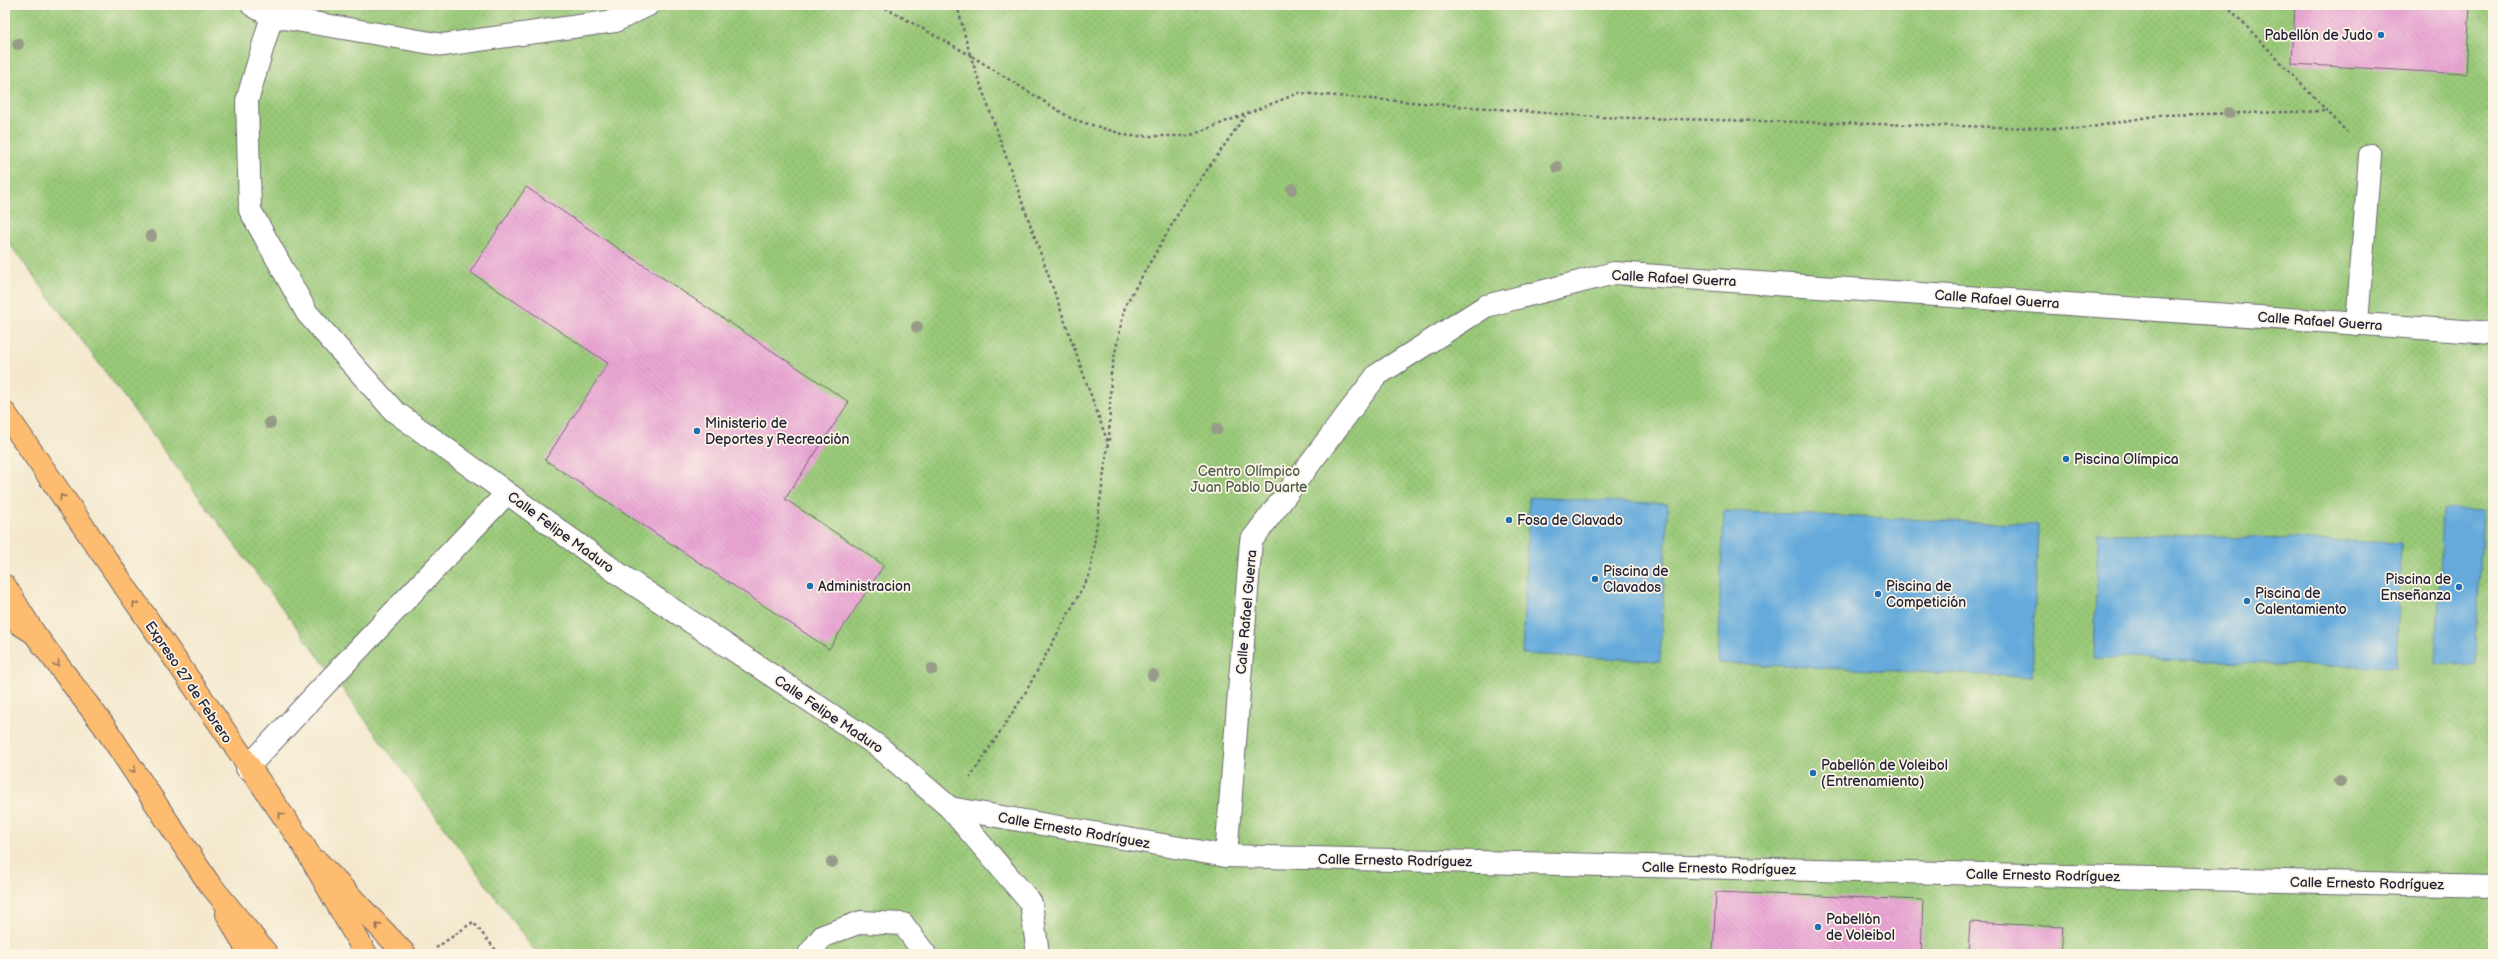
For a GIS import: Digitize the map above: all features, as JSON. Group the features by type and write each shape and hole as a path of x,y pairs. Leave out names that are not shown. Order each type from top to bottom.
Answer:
{"main road":[{"name":"Expreso 27 de Febrero","path":"5,413 248,768 304,846 366,954"},
{"path":"5,586 34,633 104,726 208,882 249,954"},
{"path":"5,615 34,633"},
{"path":"304,846 404,954"},
{"path":"208,882 267,954"}],"lane":[{"path":"252,5 443,44 615,21 648,5"},
{"name":"Calle Felipe Maduro","path":"274,10 247,101 250,210 307,313 389,405 619,574 878,746 950,808 1030,903 1038,954"},
{"path":"2356,324 2370,155"},
{"name":"Calle Rafael Guerra","path":"1226,856 1251,541 1377,375 1486,306 1614,273 2493,333"},
{"path":"248,768 507,493"},
{"name":"Calle Ernesto Rodríguez","path":"950,808 1226,856 2493,886"},
{"path":"809,954 823,936 861,922 903,924 925,954"}],"path":[{"path":"880,5 970,55 1072,119 1129,136 1189,136 1245,116 1299,93 1596,117 2080,129 2160,115 2328,111"},
{"path":"957,5 970,55 1108,443"},
{"path":"2226,5 2370,155"},
{"path":"950,808 1024,695 1090,574 1108,443 1111,372 1125,306 1186,200 1245,116"},
{"path":"434,950 473,922 499,954"}],"green space":[{"name":"Centro Olímpico Juan Pablo Duarte","path":"5,5 2493,5 2493,954 537,954 333,676 5,238"}],"water":[{"name":"Piscina de Clavados","path":"1529,497 1668,504 1660,661 1522,654"},
{"name":"Piscina de Enseñanza","path":"2443,509 2483,511 2475,665 2436,663"},
{"name":"Piscina de Competición","path":"1724,511 2038,525 2032,677 1717,663"},
{"name":"Piscina de Calentamiento","path":"2098,533 2401,543 2396,668 2094,658"}],"building":[{"name":"Pabellón de Judo","path":"2295,5 2470,5 2466,74 2292,64"},
{"name":"Ministerio de Deportes y Recreación","path":"526,187 849,402 785,499 884,565 829,649 545,460 608,363 470,272"},
{"name":"Pabellón de Voleibol","path":"1716,892 1923,900 1921,954 1713,954"},
{"path":"1970,922 2063,927 2061,954 1968,954"}],"place":[{"name":"Pabellón de Judo","path":"2381,35"},
{"name":"Ministerio de Deportes y Recreación","path":"697,431"},
{"name":"Piscina Olímpica","path":"2066,459"},
{"name":"Fosa de Clavado","path":"1509,520"},
{"name":"Piscina de Clavados","path":"1595,579"},
{"name":"Administracion","path":"810,586"},
{"name":"Piscina de Enseñanza","path":"2459,587"},
{"name":"Piscina de Competición","path":"1878,594"},
{"name":"Piscina de Calentamiento","path":"2247,601"},
{"name":"Pabellón de Voleibol (Entrenamiento)","path":"1813,773"},
{"name":"Pabellón de Voleibol","path":"1818,927"}]}
